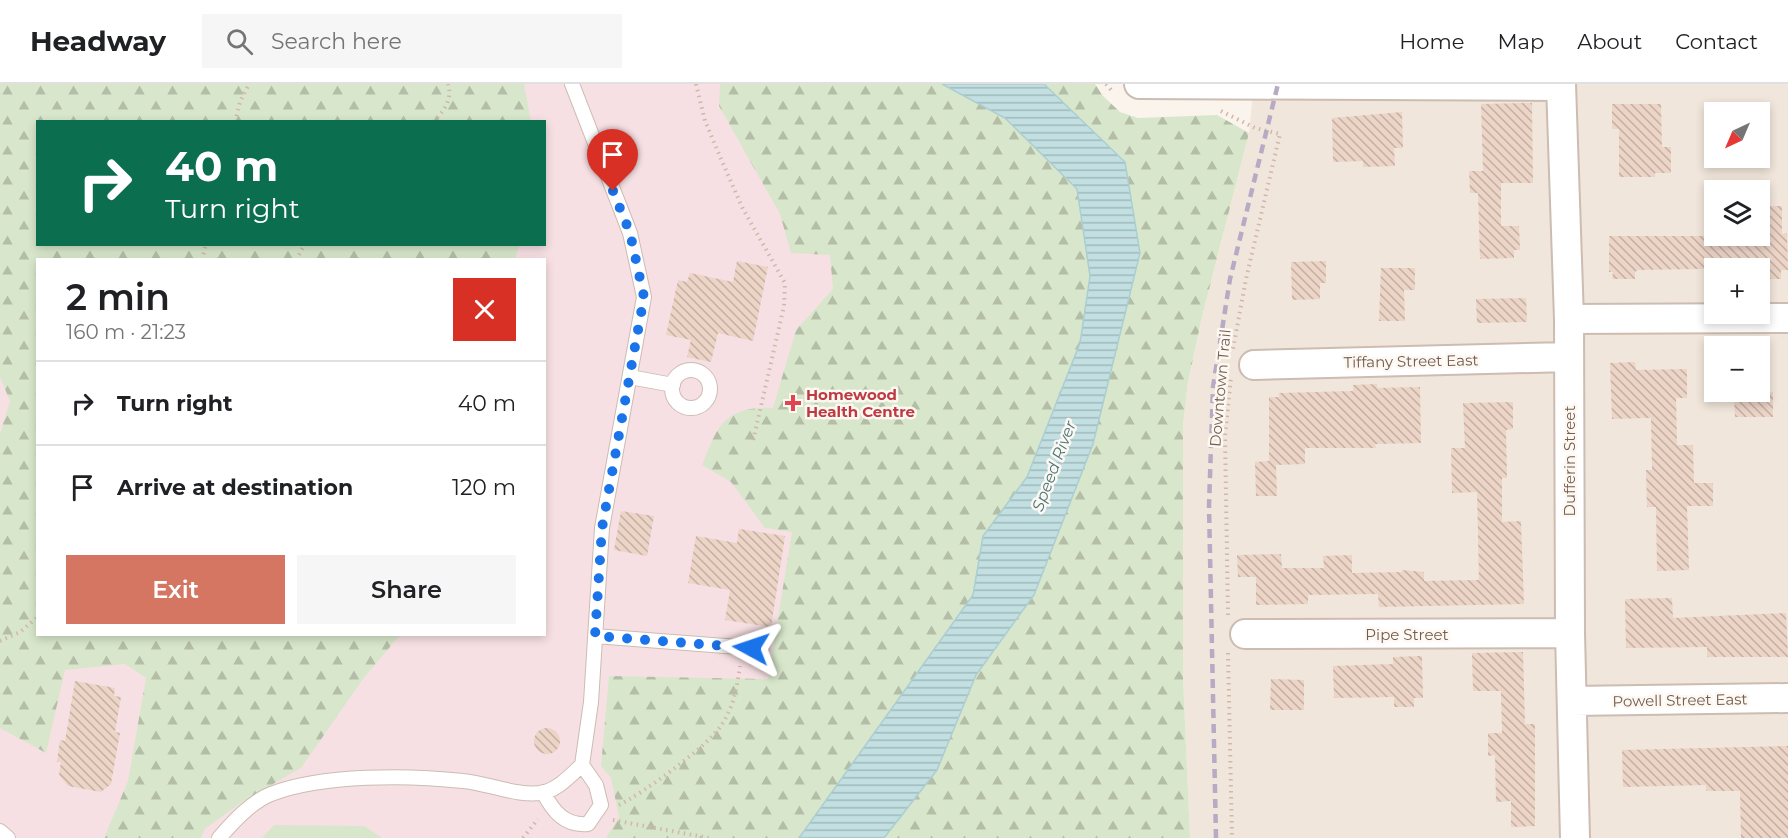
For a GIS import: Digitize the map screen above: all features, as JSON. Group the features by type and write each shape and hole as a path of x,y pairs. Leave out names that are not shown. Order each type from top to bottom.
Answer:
{"street":[{"path":"1128,90 1561,85"},
{"name":"Dufferin Street","path":"1561,85 1569,319 1570,633 1575,838"},
{"path":"1569,319 1788,318"},
{"name":"Tiffany Street East","path":"1240,363 1568,357"},
{"name":"Pipe Street","path":"1234,634 1570,633"},
{"name":"Powell Street East","path":"1572,701 1788,698"}],"lane":[{"path":"543,792 554,810 572,823 588,824 601,805 600,795 582,765 591,702 602,528 644,297 630,233 572,84"},
{"path":"630,377 673,385"},
{"path":"595,636 747,648"},
{"path":"219,838 238,816 270,794 345,778 462,781 522,792 543,792 558,785 582,765"},
{"path":"0,831 9,838"}],"path":[{"path":"236,120 240,102 249,84"},
{"path":"435,120 444,111 451,92 448,84"},
{"path":"696,84 705,121 730,180 785,283 784,306 753,441"},
{"path":"1106,84 1128,90"},
{"name":"Downtown Trail","path":"1214,108 1255,128 1280,134 1246,279 1240,363 1225,436 1234,634 1232,838"},
{"path":"0,641 20,632 36,619"},
{"path":"594,818 636,797 721,727 734,702 747,648"},
{"path":"594,818 708,838"}],"shaded area":[{"name":"Homewood Health Centre","path":"0,84 928,84 789,838 0,838"},
{"path":"1254,84 1788,84 1788,838 1190,838 1183,676 1183,425 1188,382 1202,317 1249,133"}],"green space":[{"path":"0,84 524,84 531,120 36,120 36,246 520,246 515,258 36,258 36,636 399,636 363,679 301,768 242,802 205,829 201,838 104,838 128,781 146,678 125,664 65,670 46,753 0,728 0,434 10,401 0,377"},
{"path":"720,84 942,84 1005,118 1077,189 1090,276 1080,343 1027,477 983,536 973,595 799,838 606,838 619,817 611,778 601,766 609,676 768,679 792,532 765,528 731,482 702,465 713,439 725,421 743,410 773,408 796,330 833,289 830,255 791,253 780,214 719,106"},
{"path":"1044,84 1095,84 1103,96 1120,112 1138,118 1217,115 1249,133 1202,317 1188,382 1183,425 1183,676 1190,838 884,838 937,770 976,675 1034,595 1093,444 1140,253 1125,162"},
{"path":"274,825 364,826 382,838 262,838"}],"water":[{"name":"Speed River","path":"942,84 1044,84 1125,162 1140,253 1093,444 1034,595 976,675 937,770 884,838 799,838 973,595 983,536 1027,477 1080,343 1090,276 1077,189 1005,118"}],"building":[{"path":"1532,103 1533,183 1501,183 1501,226 1519,226 1520,250 1514,250 1514,258 1480,259 1478,193 1470,193 1469,171 1483,171 1481,104"},
{"path":"1612,104 1661,104 1662,147 1671,147 1671,173 1655,173 1655,177 1619,177 1619,129 1612,129"},
{"path":"1402,112 1403,148 1394,148 1395,166 1363,167 1363,161 1333,162 1332,118"},
{"path":"1770,206 1782,206 1782,234 1787,233 1788,270 1781,270 1781,279 1770,279 1770,258 1704,258 1704,269 1638,270 1635,272 1635,279 1612,279 1613,272 1609,272 1609,236 1704,236 1704,246 1770,246"},
{"path":"737,261 768,267 753,341 718,333 711,362 687,357 691,340 666,335 678,280 687,282 690,273 733,282"},
{"path":"1326,261 1326,283 1320,283 1320,299 1292,300 1291,262"},
{"path":"1381,268 1415,268 1415,290 1404,290 1405,321 1379,321"},
{"path":"1526,298 1527,322 1477,323 1476,299"},
{"path":"1635,362 1636,370 1687,369 1687,398 1676,398 1677,445 1693,445 1694,483 1713,483 1713,506 1687,506 1689,570 1657,571 1656,507 1647,507 1646,470 1652,470 1651,418 1612,419 1610,363"},
{"path":"1377,384 1377,388 1420,387 1421,443 1375,444 1376,448 1305,448 1305,464 1276,465 1277,496 1256,496 1255,462 1269,461 1269,397 1279,397 1279,393 1353,391 1353,385"},
{"path":"1770,392 1773,392 1773,417 1735,417 1734,402 1770,402"},
{"path":"1513,402 1513,429 1506,430 1507,478 1502,478 1502,522 1521,521 1524,604 1379,607 1378,594 1308,595 1308,604 1256,605 1256,577 1238,577 1237,555 1281,554 1282,568 1324,568 1323,556 1352,555 1352,573 1402,572 1402,570 1424,572 1424,581 1479,580 1477,492 1452,493 1451,448 1465,448 1463,403"},
{"path":"621,511 654,516 647,556 614,550"},
{"path":"739,529 785,536 771,627 725,620 730,590 688,583 696,536 737,543"},
{"path":"1672,598 1673,618 1786,613 1788,657 1707,657 1707,647 1626,648 1625,599"},
{"path":"1523,652 1525,724 1535,724 1535,826 1511,827 1511,801 1496,802 1495,755 1488,756 1488,733 1502,733 1501,691 1473,691 1472,653"},
{"path":"1422,656 1423,698 1414,698 1414,707 1394,707 1394,697 1334,698 1333,666 1393,664 1393,657"},
{"path":"1271,679 1304,680 1304,710 1270,710"},
{"path":"75,681 115,688 114,696 121,697 115,732 120,733 111,784 101,792 68,786 59,775 61,762 57,762 60,740 65,741"},
{"path":"547,728 556,732 560,741 556,750 547,754 538,750 534,741 538,732"},
{"path":"1788,746 1788,838 1741,838 1740,791 1706,791 1706,785 1623,787 1622,750"}],"railway":[{"path":"1216,838 1209,506 1213,387 1230,279 1278,84"}],"place":[{"name":"Homewood Health Centre","path":"793,403"}],"route":[{"path":"613,191 630,233 644,297 602,528 595,636 751,648"}]}
